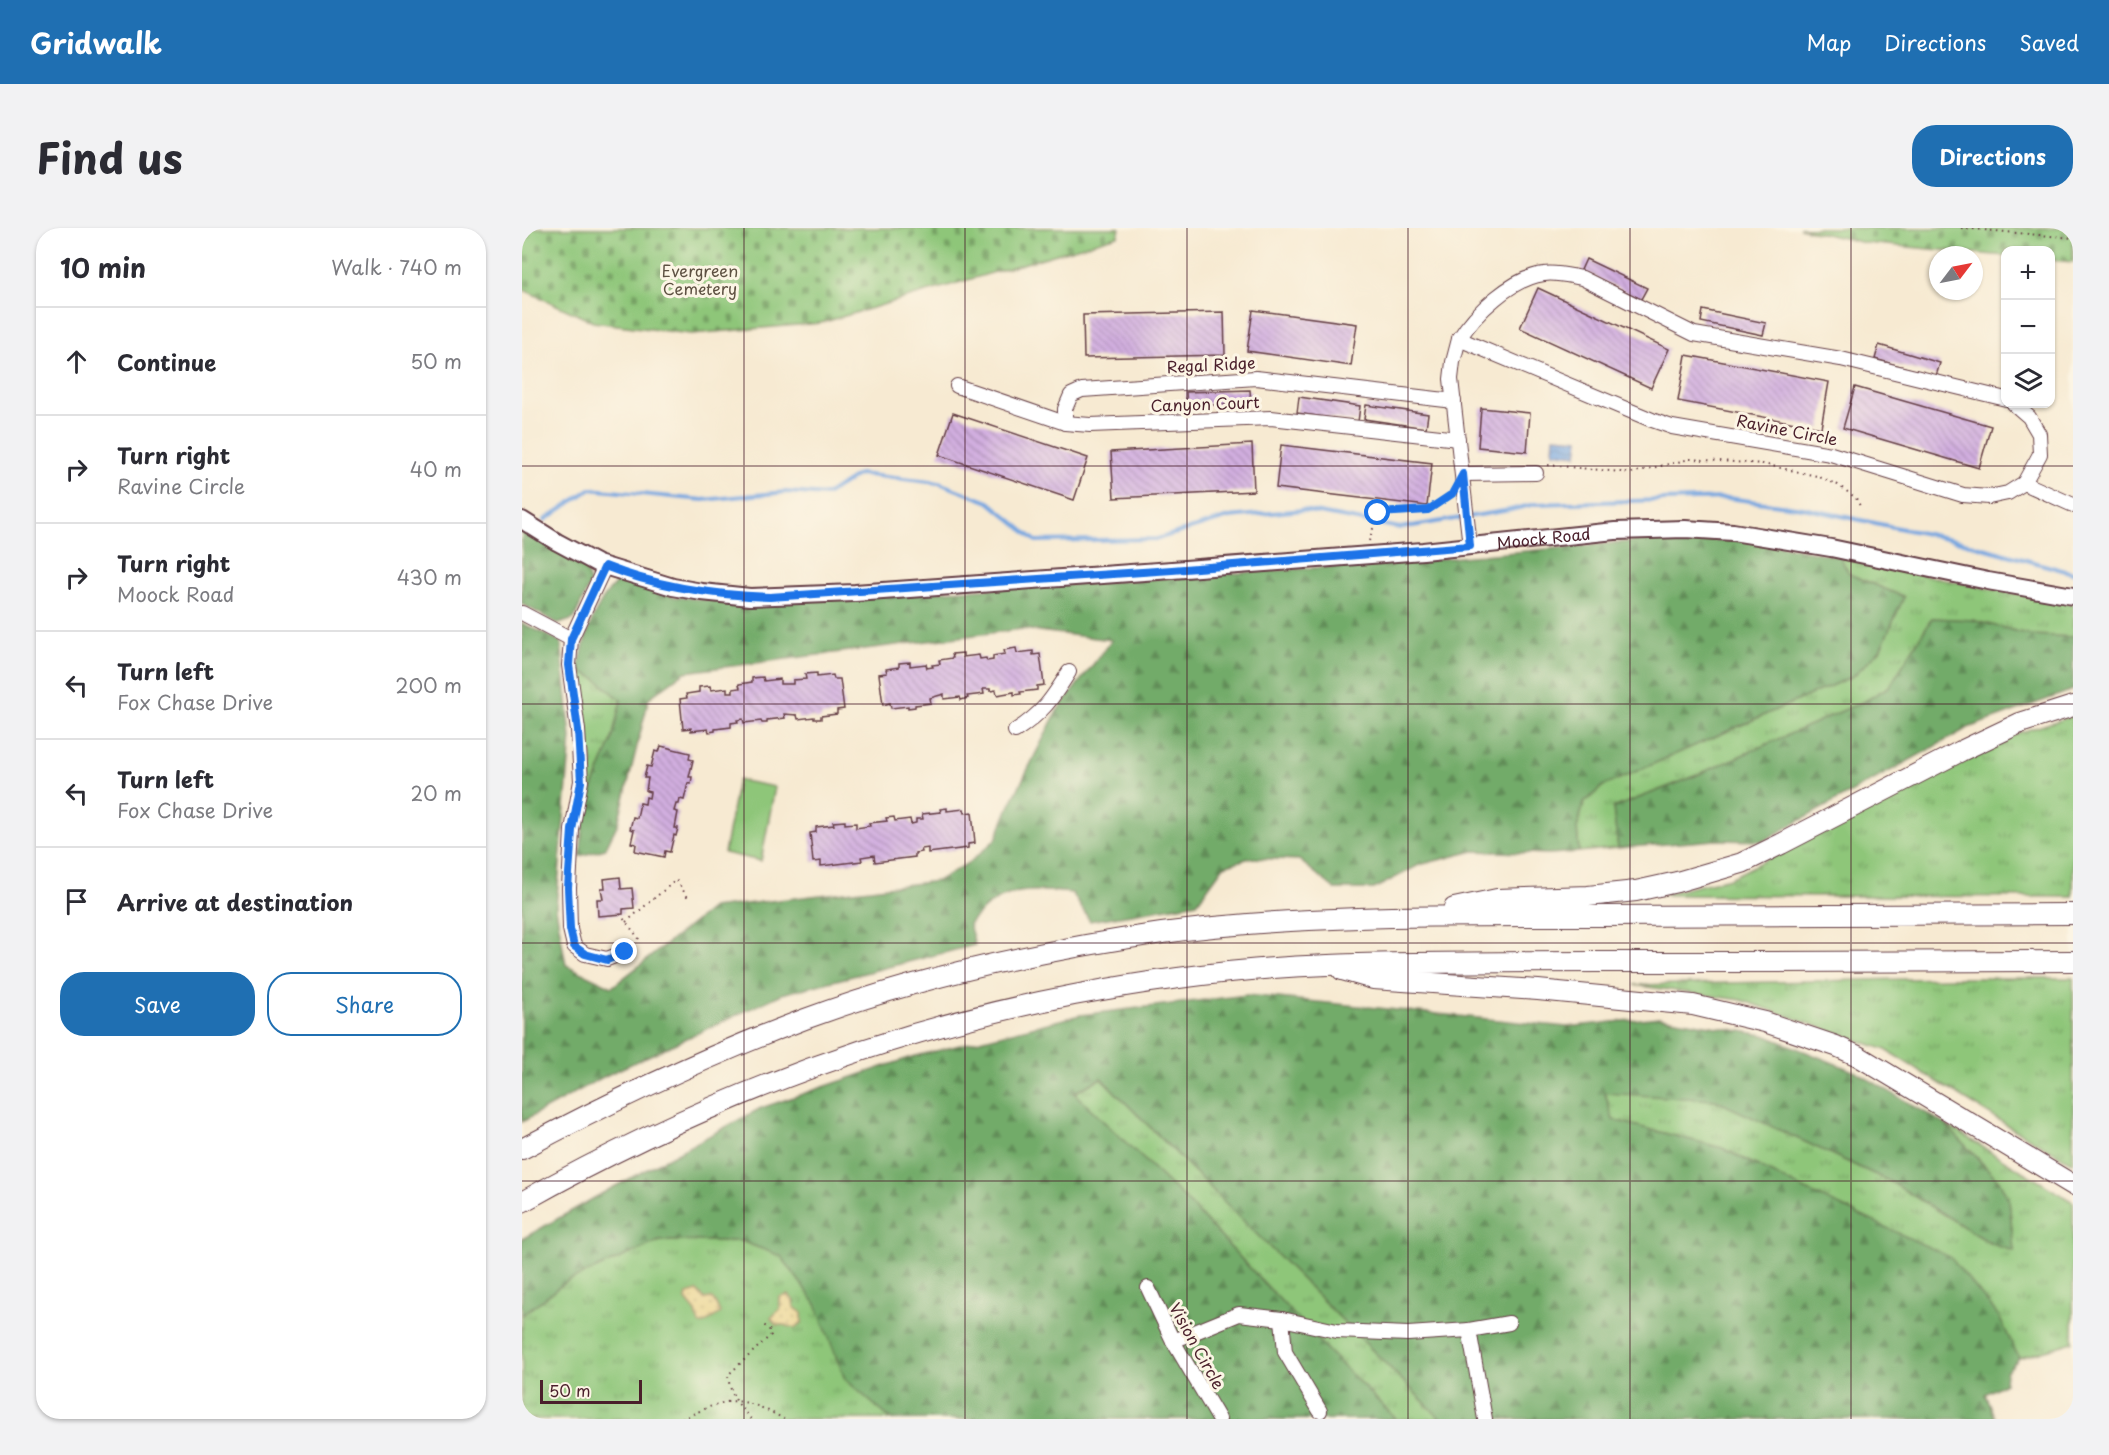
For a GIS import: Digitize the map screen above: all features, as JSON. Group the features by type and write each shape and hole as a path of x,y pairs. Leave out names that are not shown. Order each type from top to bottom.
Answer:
{"highway":[{"path":"1412,917 1497,899 1588,896 1636,891 1711,873 1781,844 2020,723 2073,706"},
{"path":"522,1149 653,1082 808,1018 964,972 1086,946 1164,933 1305,921 1412,917 2073,914"},
{"path":"522,1202 682,1119 839,1058 917,1032 1079,994 1213,974 1325,965 1461,962 2073,961"},
{"path":"1325,965 1373,979 1538,990 1693,1005 1765,1022 1836,1046 1858,1056 2071,1185"}],"main road":[{"name":"Moock Road","path":"522,520 556,542 605,566 673,587 721,594 770,597 1172,570 1470,538 1685,529 1733,532 1832,548 1977,579 2073,596"}],"street":[{"path":"1470,538 1451,379 1459,339 1468,325 1508,288 1545,273 1582,278 1694,334 1841,359 2001,398"},
{"name":"Ravine Circle","path":"1459,339 1672,427 1831,454 1964,495 1989,497 2008,493 2024,483"},
{"name":"Regal Ridge","path":"1065,423 1065,409 1071,395 1082,390 1256,378 1454,401"},
{"name":"Canyon Court","path":"957,386 1065,423 1090,425 1271,418 1458,439"},
{"path":"2019,408 2029,417 2039,434 2040,454 2024,483 2073,505"},
{"path":"1463,474 1536,473"},
{"path":"605,566 571,639 569,665 578,730 581,782 572,830 568,888 570,929 574,946 585,954 607,960 625,952"},
{"path":"522,614 571,639"},
{"path":"1016,730 1035,718 1049,704 1069,672"},
{"name":"Vision Circle","path":"1148,1288 1173,1341 1220,1419"},
{"path":"1173,1341 1239,1314 1282,1319 1336,1331 1408,1334 1469,1330 1509,1323"},
{"path":"1282,1319 1285,1352 1320,1411"},
{"path":"1469,1330 1485,1419"}],"path":[{"path":"1961,228 2073,238"},
{"path":"1536,473 1537,464 1631,473 1690,459 1763,464 1816,476 1847,491 1856,498 1860,506"},
{"path":"1371,534 1378,513 1428,510 1452,494 1463,474"},
{"path":"626,922 676,880 689,899"},
{"path":"620,914 640,940"},
{"path":"751,1419 734,1400 729,1388 728,1375 771,1335 769,1329 761,1323"},
{"path":"682,1419 719,1402 734,1400 765,1409 784,1419"}],"green space":[{"name":"Evergreen Cemetery","path":"522,228 1120,228 1118,236 821,323 691,334 593,322 522,289"},
{"path":"1799,228 2073,228 2073,262 2055,260 2055,246 2001,246 2001,256 1983,254 1983,246 1929,246 1929,249 1865,243"},
{"path":"522,528 585,566 590,583 574,619 559,624 522,604"},
{"path":"1659,539 1758,541 1840,557 1849,574 1904,597 1880,650 1853,676 1603,786 1584,803 1577,828 1579,852 1549,854 1474,851 1419,865 1374,889 1335,889 1299,860 1250,858 1224,866 1197,903 1090,921 1072,893 1028,891 1003,896 980,912 969,924 975,945 782,994 605,1076 522,1122 522,623 561,642 571,738 556,908 566,965 612,987 712,908 937,881 970,862 996,839 1009,807 1057,711 1112,640 1022,629 685,672 649,698 618,823 605,849 580,856 585,807 612,740 621,700 595,678 578,670 591,622 602,600 618,581 629,581 675,597 736,602 1061,585 1416,561"},
{"path":"1840,557 2073,604 2073,637 2031,635 1972,620 1932,618 1890,686 1867,700 1688,779 1613,808 1618,848 1579,852 1577,828 1584,803 1603,786 1853,676 1880,650 1904,597 1849,574"},
{"path":"1932,618 1972,620 2031,635 2073,637 2073,690 1968,728 1763,841 1716,840 1618,848 1613,808 1688,779 1867,700 1890,686"},
{"path":"578,670 595,678 621,700 612,740 585,807 592,763"},
{"path":"2073,716 2073,897 1660,895 1730,878 2018,733"},
{"path":"738,780 775,787 761,861 724,853"},
{"path":"1950,978 2073,978 2073,1163 1886,1050 1741,1000 1634,985"},
{"path":"1247,995 1567,1027 1659,1017 1764,1035 1856,1072 1945,1124 1999,1181 2009,1200 2014,1251 1992,1244 1891,1182 1715,1100 1605,1093 1613,1120 1722,1148 1793,1184 1950,1257 1998,1315 2019,1358 2006,1372 2005,1383 1985,1394 1995,1419 1441,1419 1101,1078 1074,1093 1185,1199 1328,1351 1396,1419 893,1419 845,1379 816,1304 781,1256 741,1241 659,1241 566,1282 522,1315 522,1239 761,1108 912,1057 1080,1015"},
{"path":"1101,1078 1441,1419 1396,1419 1328,1351 1185,1199 1074,1093"},
{"path":"1605,1092 1715,1100 1891,1182 1992,1244 2014,1251 2009,1200 1999,1181 1945,1124 2073,1202 2073,1342 2019,1358 1998,1315 1793,1184 1722,1148 1613,1120"},
{"path":"659,1241 741,1241 781,1256 816,1304 845,1379 893,1419 522,1419 522,1315 566,1282"}],"sand":[{"path":"697,1291 704,1299 711,1298 720,1313 704,1324 699,1324 696,1312 686,1300 687,1294"},
{"path":"789,1295 794,1307 802,1313 802,1323 794,1328 776,1325 771,1318 780,1309 780,1297"}],"water":[{"path":"1554,437 1579,439 1577,455 1553,452"}],"building":[{"path":"1586,259 1647,288 1641,299 1581,270"},
{"path":"1538,288 1669,349 1651,388 1520,328"},
{"path":"1253,310 1357,324 1351,366 1247,351"},
{"path":"1703,310 1766,323 1763,335 1701,322"},
{"path":"1224,312 1225,355 1084,358 1083,315"},
{"path":"1879,345 1940,363 1936,376 1875,359"},
{"path":"1686,355 1829,382 1821,428 1678,401"},
{"path":"1855,387 1991,426 1979,468 1843,428"},
{"path":"1250,390 1251,403 1187,406 1186,392"},
{"path":"1299,397 1360,406 1358,422 1297,413"},
{"path":"1366,405 1428,414 1426,428 1364,419"},
{"path":"1481,408 1530,413 1527,452 1478,447"},
{"path":"953,413 1088,458 1074,500 939,455"},
{"path":"1252,444 1254,491 1114,498 1111,452"},
{"path":"1281,445 1432,463 1427,506 1276,488"},
{"path":"1016,648 1017,653 1033,651 1033,655 1040,654 1044,685 1037,686 1037,690 1014,695 1014,692 997,695 996,690 983,689 984,694 967,696 968,698 961,700 960,697 944,699 944,694 930,698 931,703 915,705 915,707 891,708 890,703 883,705 879,674 887,673 886,669 899,667 899,663 910,662 910,666 926,664 927,668 940,664 939,660 953,658 952,654 963,653 963,657 979,655 980,659 986,658 987,661 993,660 993,656 1005,654 1004,650"},
{"path":"817,673 817,677 833,675 834,679 840,679 844,709 837,710 837,714 821,716 821,719 814,719 814,717 798,719 797,715 784,714 785,718 767,720 767,723 761,721 744,723 743,719 731,723 731,727 709,732 708,729 691,731 691,728 683,729 680,699 687,698 686,694 699,692 699,687 710,686 711,690 727,688 727,692 733,692 733,689 740,688 739,684 752,682 752,678 763,677 764,681 780,679 780,684 793,684 793,680 806,679 805,674"},
{"path":"661,746 690,753 689,759 693,760 689,777 692,777 691,784 688,783 684,800 680,799 674,811 678,812 676,836 674,835 670,852 665,851 664,857 635,851 636,844 631,843 634,830 630,829 633,817 637,818 640,803 645,804 646,797 649,798 650,792 646,791 648,778 644,778 647,766 651,767 655,751 659,752"},
{"path":"947,808 947,811 964,809 965,813 972,812 975,843 968,844 968,848 928,853 928,848 921,849 922,852 915,853 915,857 875,862 874,855 861,857 862,861 821,866 821,861 813,862 810,833 816,832 816,827 845,821 845,824 856,823 856,828 870,826 869,823 887,821 886,818 894,817 895,821 910,819 911,824 916,823 916,819 923,819 922,814 941,812 940,809"},
{"path":"620,877 621,889 632,888 634,908 623,909 623,914 598,916 597,899 603,899 601,888 605,888 604,879"}],"waterway":[{"path":"545,520 590,489 703,500 786,492 826,495 859,474 939,483 989,502 1036,541 1157,539 1229,517 1303,510 1400,528 1535,504 1728,498 1803,508 1951,539 2073,573"}],"route":[{"path":"625,952 607,960 585,954 574,946 570,929 568,888 572,830 581,782 578,730 569,665 571,639 605,566 673,587 750,597 770,597 1172,570 1470,546 1463,474 1452,494 1428,510 1378,513"}]}
